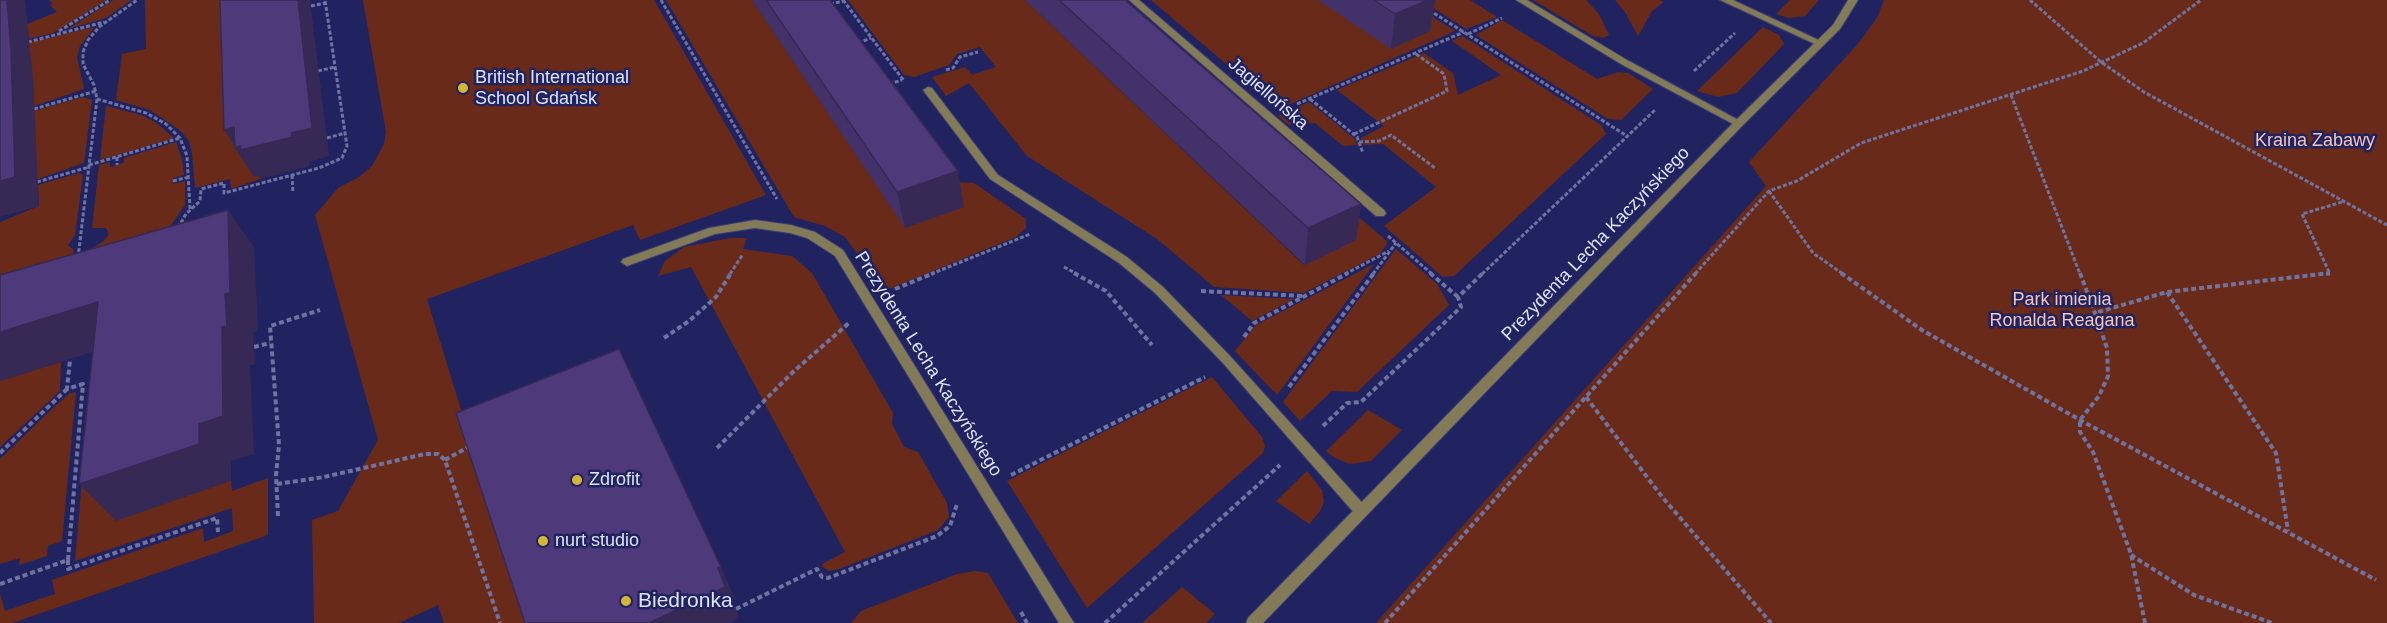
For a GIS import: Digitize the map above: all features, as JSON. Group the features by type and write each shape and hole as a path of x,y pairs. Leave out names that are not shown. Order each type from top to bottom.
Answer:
{"street":[{"name":"Jagiellońska","path":"1134,0 1380,213"},
{"path":"1725,0 1820,43"},
{"name":"Prezydenta Lecha Kaczyńskiego","path":"1252,623 1739,123 1837,27 1853,0"},
{"path":"1525,2 1674,90 1739,123"},
{"path":"927,90 994,177 1123,260 1159,290 1226,359 1361,511"},
{"name":"Prezydenta Lecha Kaczyńskiego","path":"627,262 713,231 735,226 772,226 801,232 826,243 848,266 1067,623"}],"path":[{"path":"54,35 110,0"},
{"path":"78,263 97,99 96,91 83,64 83,52 93,34 137,0"},
{"path":"660,0 786,215 742,254 723,287 707,306 664,338"},
{"path":"2030,0 2100,62 2144,92 2387,225"},
{"path":"1385,623 1769,191 1797,181 1861,143 2083,71 2143,43 2200,0"},
{"path":"168,232 178,231 190,209 200,201 201,189 224,183 224,193 326,166 342,158 347,146 326,1 311,6"},
{"path":"827,5 844,1"},
{"path":"1269,116 1466,33 1525,2"},
{"path":"1422,5 1627,136"},
{"path":"1105,623 1347,403 1361,402 1461,307 1458,297 1755,14"},
{"path":"28,42 107,21"},
{"path":"855,43 872,38"},
{"path":"1353,134 1447,91 1444,74 1415,53"},
{"path":"318,71 335,67"},
{"path":"885,84 902,80"},
{"path":"34,109 96,91"},
{"path":"2011,95 2107,348 2108,376 2099,396 2080,420 2080,432 2093,452 2131,554 2145,623"},
{"path":"97,99 146,113 166,124 180,138 188,156 190,209"},
{"path":"1310,99 1353,134 1363,153"},
{"path":"327,138 345,133"},
{"path":"1359,142 1379,141 1391,135 1435,168"},
{"path":"37,182 180,138"},
{"path":"117,157 117,165"},
{"path":"292,175 293,193"},
{"path":"173,182 189,177"},
{"path":"1769,191 1813,253 1922,330 2080,420 2376,580"},
{"path":"2095,313 2167,292 2330,274 2302,214 2342,202"},
{"path":"869,300 1037,231"},
{"path":"1272,410 1396,243"},
{"path":"735,609 817,569 822,577 828,578 937,536 950,526 956,516 957,502 1216,371 1254,323 1389,251"},
{"path":"78,257 88,254"},
{"path":"1064,267 1106,291 1152,345"},
{"path":"1159,290 1305,297"},
{"path":"2167,292 2276,453 2289,532"},
{"path":"1114,302 1120,299"},
{"path":"278,516 279,445 270,326 320,310"},
{"path":"717,448 794,371 849,322"},
{"path":"254,347 270,343"},
{"path":"67,389 70,360"},
{"path":"0,453 67,389 94,381"},
{"path":"83,384 68,569 217,518 218,532"},
{"path":"1586,397 1663,498 1771,623"},
{"path":"445,460 480,440"},
{"path":"277,484 324,477 425,454 438,454 445,460 500,623"},
{"path":"2131,554 2194,595 2272,623"},
{"path":"0,584 68,560"}],"green space":[{"path":"49,0 106,0 53,33 29,39 27,24 57,12 50,5 53,3"},
{"path":"113,0 131,0 106,18 68,29"},
{"path":"145,0 236,0 254,176 259,175 260,179 231,189 230,179 195,188 192,153 189,141 181,131 150,110 116,100 122,54 146,49"},
{"path":"363,0 654,0 766,195 640,240 633,225 427,299 471,442 536,623 444,623 438,605 399,623 314,623 312,520 338,511 378,440 315,215 338,188 359,177 372,166 384,144 386,132"},
{"path":"666,0 752,0 840,130 952,182 974,183 1026,219 1026,228 1016,237 884,291 845,237 825,226 794,217"},
{"path":"848,0 1025,0 1304,265 1354,213 1388,242 1381,253 1304,293 1214,287 1157,239 1027,156 969,83 946,96 932,77 965,67 972,75 996,67 980,47 957,54 949,65 914,77 904,75"},
{"path":"1151,0 1318,0 1426,13 1455,31 1279,109"},
{"path":"1421,0 1470,0 1497,17 1466,29"},
{"path":"1533,0 1586,0 1599,14 1609,35 1603,38 1593,36"},
{"path":"1615,0 1664,2 1652,11 1638,36 1625,12"},
{"path":"1790,0 1819,0 1805,16 1789,18 1776,14"},
{"name":"Park imienia Ronalda Reagana","path":"1884,0 2387,0 2387,623 1376,623 1766,186 1749,162 1857,45 1877,18"},
{"path":"1502,20 1597,79 1618,72 1628,73 1653,89 1621,120 1608,119 1476,35"},
{"path":"1763,27 1779,35 1784,44 1737,93 1718,97 1697,91"},
{"path":"94,28 80,46 77,57 84,89 31,107 29,43"},
{"path":"1464,37 1601,125 1606,134 1454,276 1443,277 1384,226 1436,187 1383,144 1363,145 1361,138 1384,126 1337,90 1424,53 1453,73 1458,95 1501,75 1452,41"},
{"path":"83,97 92,100 84,163 35,180 34,111"},
{"path":"1309,102 1356,140 1357,145 1343,146 1315,123 1289,125 1278,116"},
{"path":"106,106 141,115 155,122 174,138 100,160"},
{"path":"176,142 182,159 184,175 173,178 173,184 185,181 185,205 169,228 85,252 104,241 109,234 106,228 92,228 99,165 110,162 110,167 124,163 124,158"},
{"path":"79,173 83,175 75,235 68,245 74,250 72,261 0,282 0,222 39,206 38,185"},
{"path":"730,238 747,238 743,249 792,256 812,273 893,413 892,424 904,447 918,452 947,503 949,517 938,530 839,569 829,571 823,567 822,564 845,552 691,267 658,276 665,261 684,247"},
{"path":"1396,249 1437,284 1449,305 1357,392 1332,391 1300,421 1283,402"},
{"path":"1374,264 1277,395 1235,351 1256,325"},
{"path":"1221,295 1294,299 1252,321"},
{"path":"61,362 60,391 0,447 0,381"},
{"path":"1212,377 1262,437 1265,446 1263,453 1087,608 1007,481"},
{"path":"90,386 231,481 232,491 268,478 268,535 12,623 0,623 0,594 5,611 55,594 52,580 203,528 204,542 233,531 232,508 75,561"},
{"path":"76,392 62,541 48,546 47,556 19,565 20,558 0,564 0,459 70,393"},
{"path":"1368,410 1402,430 1371,461 1350,464 1335,458 1326,451"},
{"path":"1307,471 1322,490 1324,502 1309,524 1276,501"},
{"path":"975,571 988,573 1018,623 851,623 861,611 957,574"},
{"path":"1182,587 1215,614 1206,623 1142,623"}],"building":[{"path":"0,0 7,0 15,177 0,181"},
{"path":"220,0 298,0 312,128 291,133 292,137 241,150 240,146 235,148 234,127 224,130"},
{"path":"766,0 830,0 958,171 897,192"},
{"path":"1059,0 1125,0 1361,204 1308,228"},
{"path":"1374,0 1428,0 1395,14"},
{"path":"228,210 230,293 225,294 227,326 222,327 223,416 199,424 199,444 79,484 98,302 0,332 0,275"},
{"path":"619,349 721,567 718,568 725,587 649,623 525,623 456,413"}],"place":[{"name":"British International School Gdańsk","path":"463,88"},
{"name":"Zdrofit","path":"577,480"},
{"name":"nurt studio","path":"543,541"},
{"name":"Biedronka","path":"626,601"}],"park label":[{"name":"Kraina Zabawy","path":"2315,141"}]}
